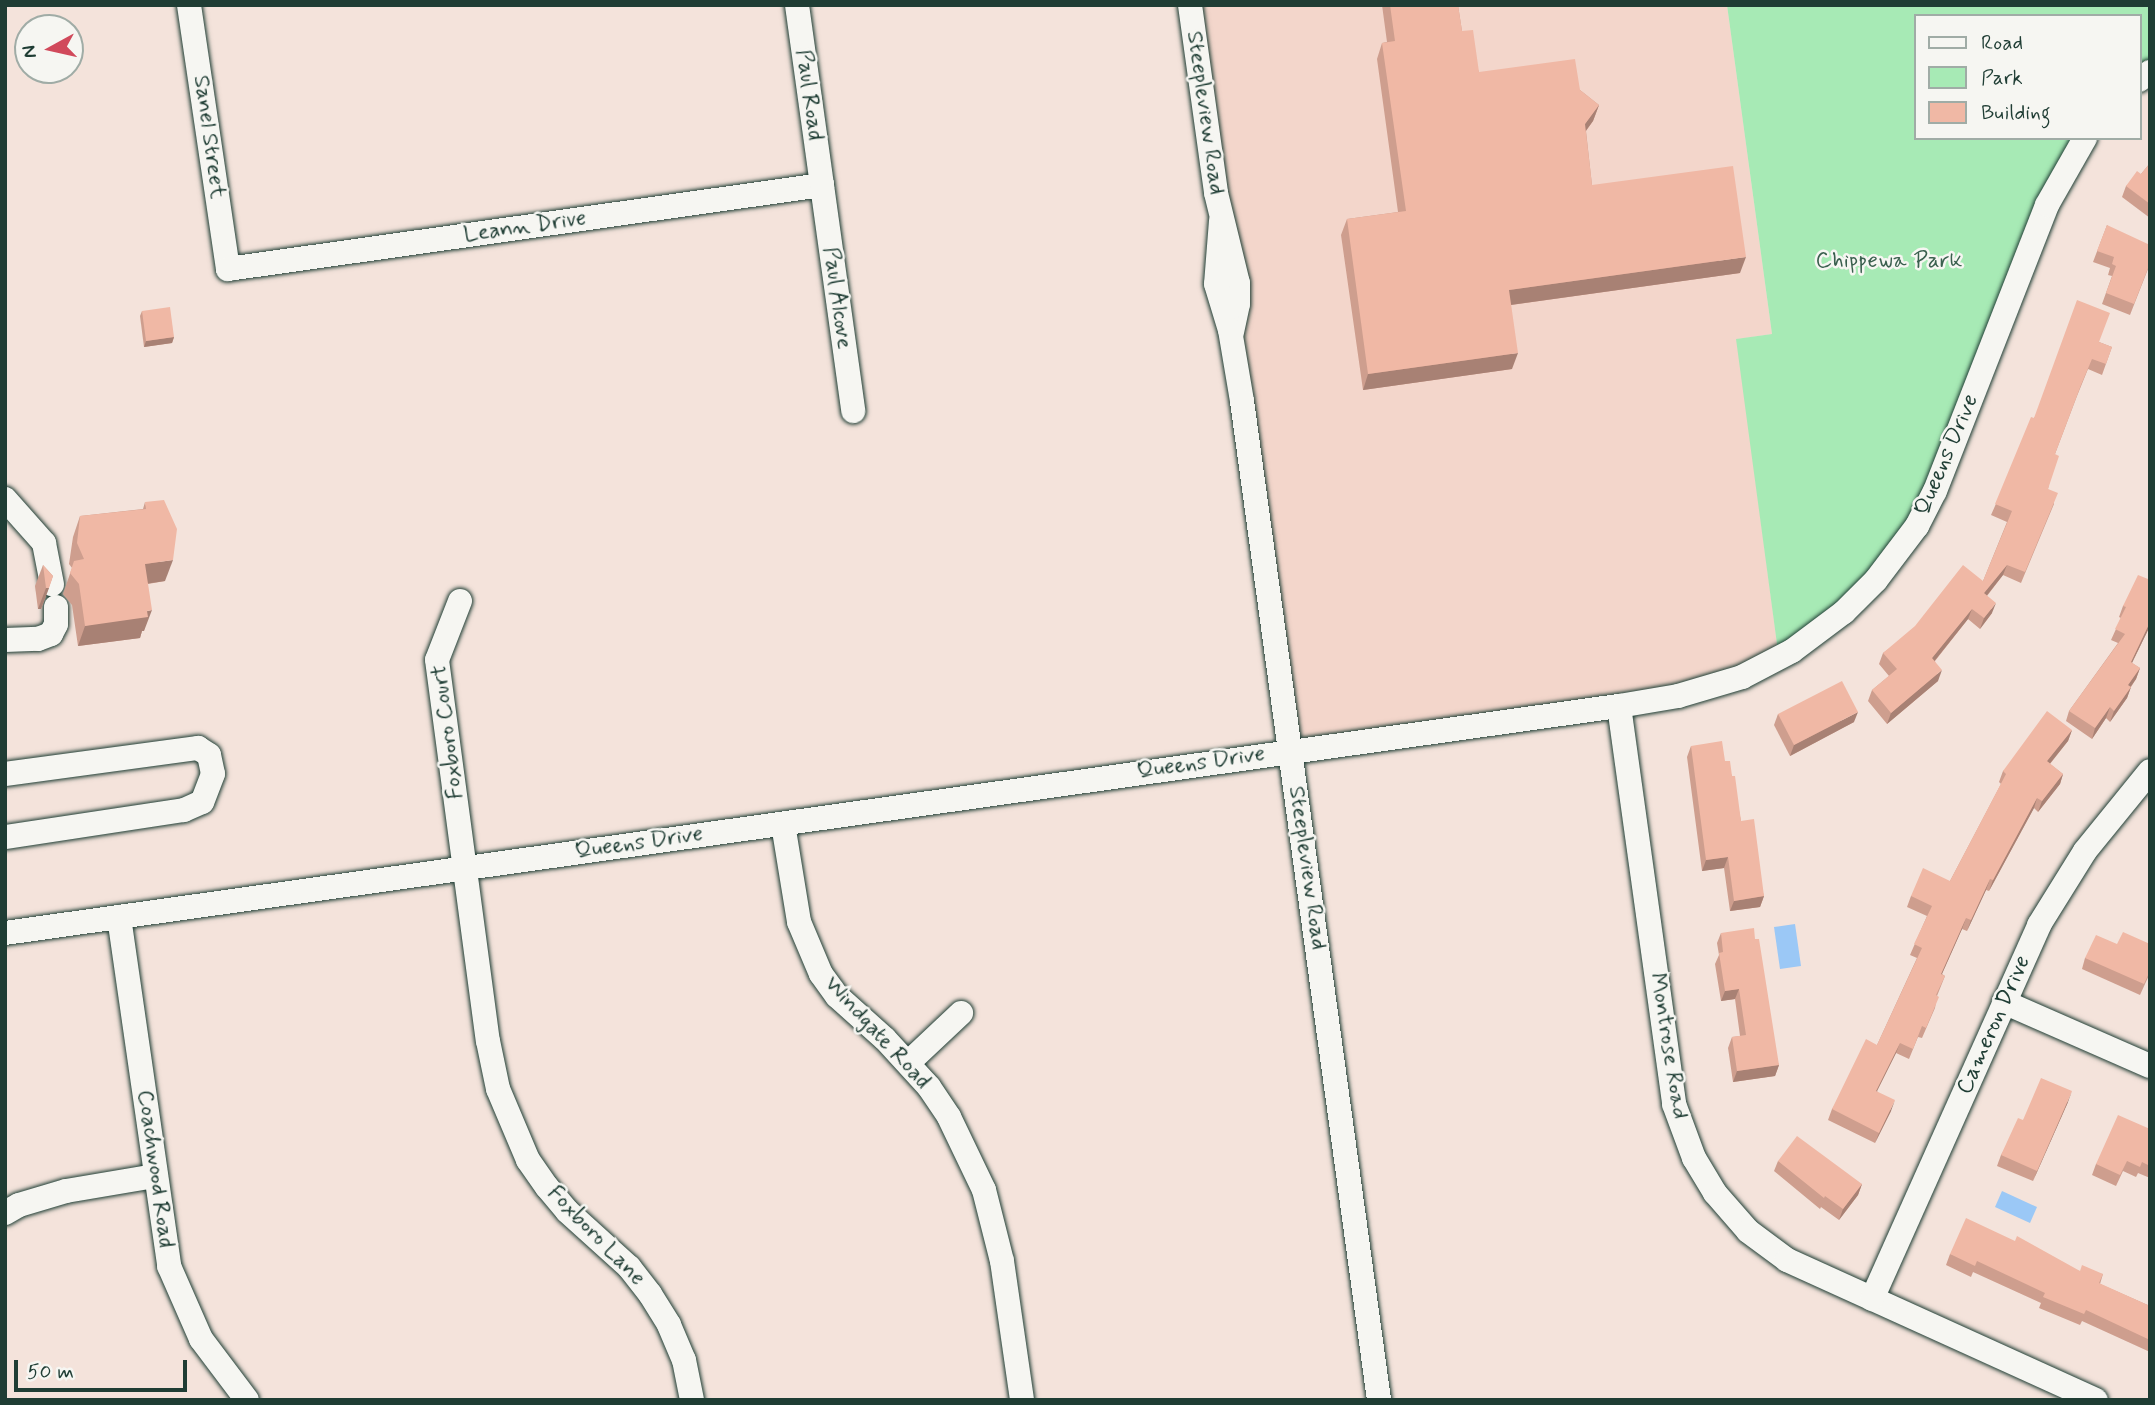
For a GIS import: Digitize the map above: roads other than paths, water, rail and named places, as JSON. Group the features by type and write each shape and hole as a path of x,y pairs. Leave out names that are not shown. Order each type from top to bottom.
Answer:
{"street":[{"name":"Sanel Street","path":"190,5 228,269"},
{"name":"Paul Road","path":"797,5 822,185"},
{"name":"Steepleview Road","path":"1190,5 1222,221 1216,276 1231,337 1291,751 1379,1400"},
{"name":"Queens Drive","path":"5,933 1619,706 1695,692 1768,665 1830,623 1865,593 1886,568 1929,504 2047,205 2084,140"},
{"name":"Leann Drive","path":"228,269 822,185"},
{"name":"Paul Alcove","path":"822,185 853,411"},
{"path":"5,499 44,543 54,595 56,624 51,635 38,639 5,640"},
{"name":"Foxboro Court","path":"460,601 437,660 464,867"},
{"name":"Montrose Road","path":"1619,706 1670,1081 1685,1139 1715,1193 1756,1239 1797,1266 2096,1400"},
{"path":"5,774 198,748 209,755 213,774 202,802 184,810 5,837"},
{"name":"Cameron Drive","path":"1872,1299 2004,1002 2057,894 2085,852 2150,771"},
{"name":"Windgate Road","path":"783,824 799,922 821,974 837,996 908,1063 949,1117 984,1190 1002,1261 1022,1400"},
{"name":"Foxboro Lane","path":"464,867 488,1041 498,1089 513,1130 528,1160 554,1195 629,1267 650,1294 669,1325 684,1360 692,1400"},
{"name":"Coachwood Road","path":"119,917 169,1266 182,1301 201,1339 247,1400"},
{"path":"2004,1002 2150,1066"},
{"path":"908,1063 961,1013"},
{"path":"5,1213 19,1205 66,1191 155,1176"}],"water":[{"path":"1795,924 1801,966 1780,969 1774,927"},
{"path":"2002,1191 2037,1207 2030,1223 1995,1207"}],"park label":[{"name":"Chippewa Park","path":"1889,261"}]}
